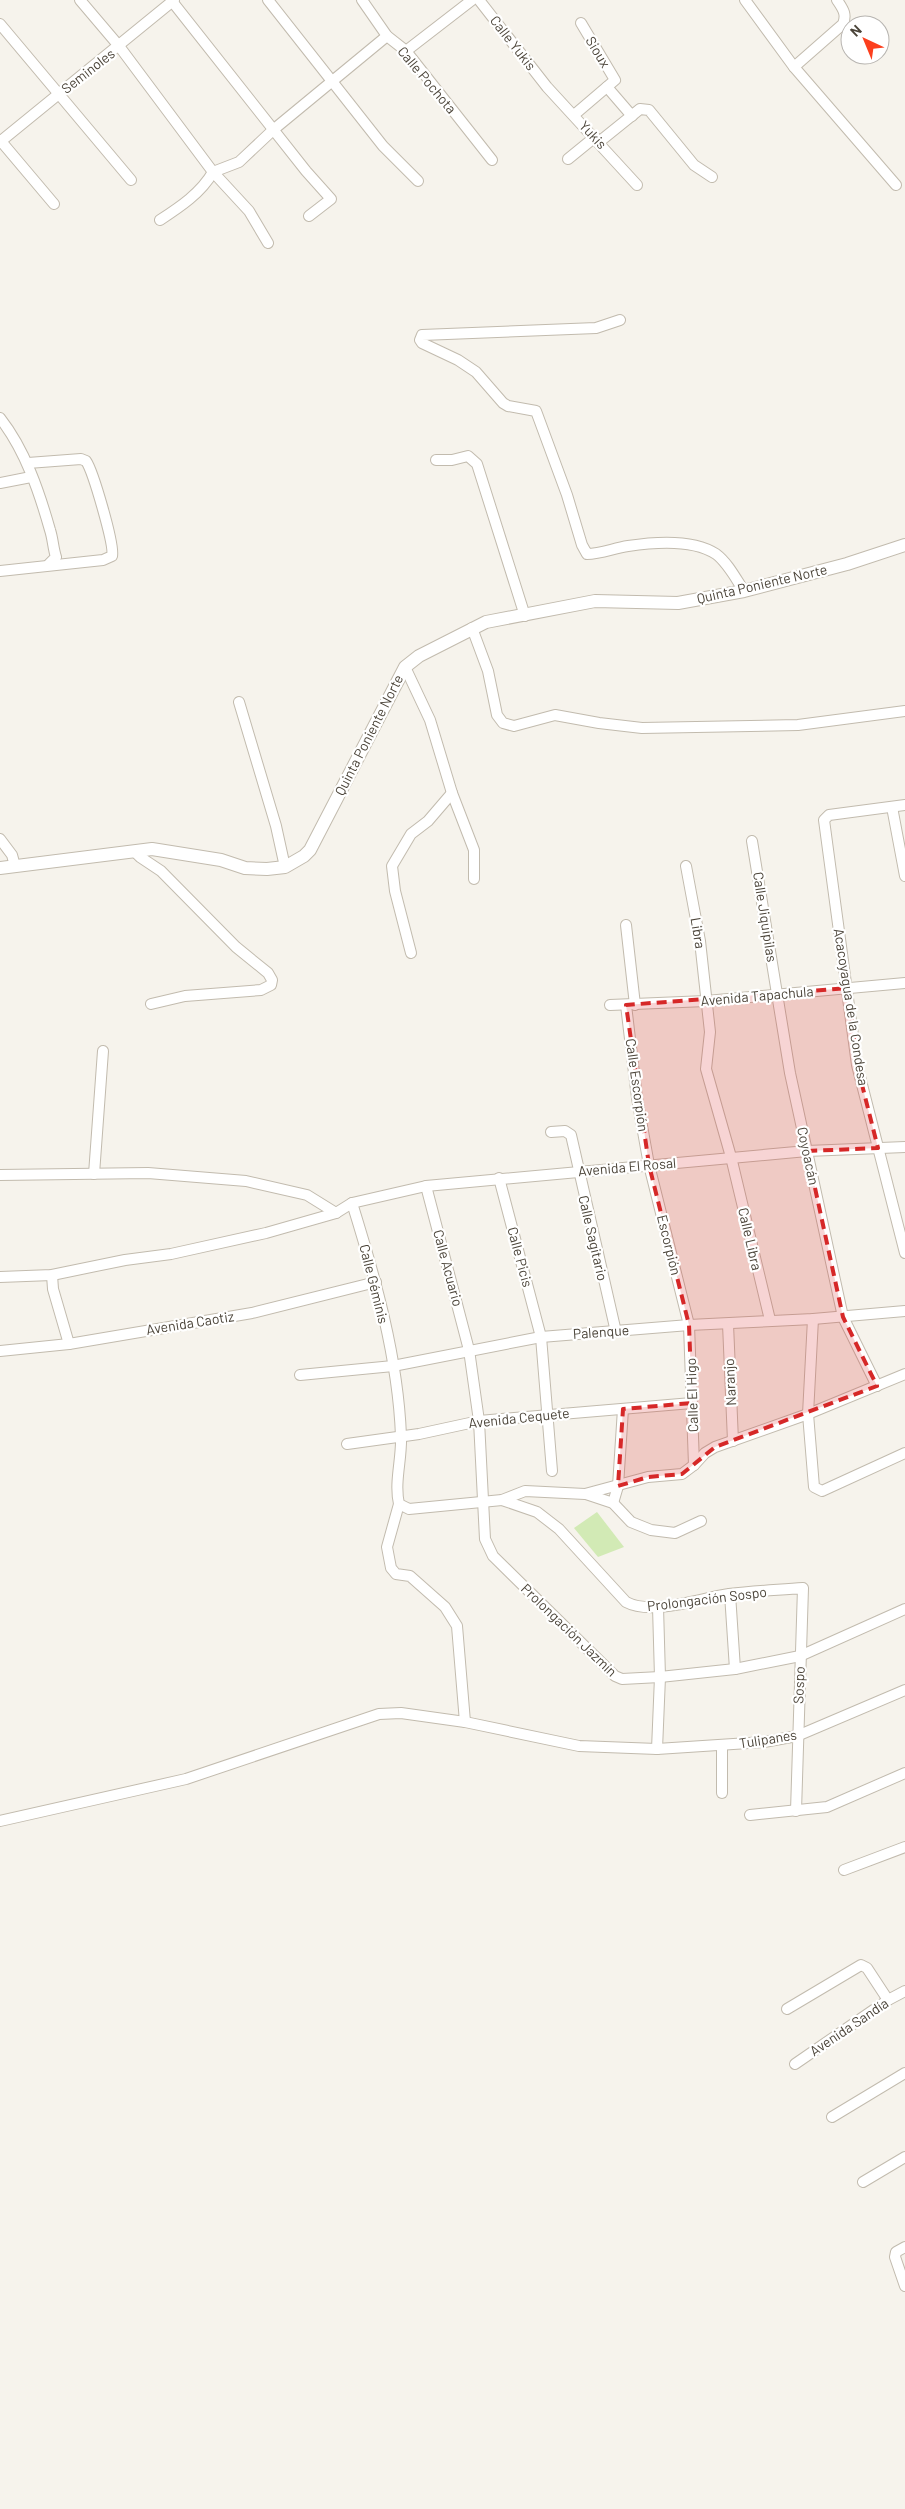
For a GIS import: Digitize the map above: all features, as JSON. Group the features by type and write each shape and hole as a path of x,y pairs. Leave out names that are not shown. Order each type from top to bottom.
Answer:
{"street":[{"path":"80,0 119,46 213,172 249,210 268,243"},
{"path":"173,0 273,130 306,171 332,199 309,216"},
{"name":"Seminoles","path":"0,140 119,46 173,0"},
{"path":"268,0 388,152 418,182"},
{"name":"Calle Pochota","path":"362,0 387,36 406,51 492,160"},
{"path":"406,51 472,0"},
{"name":"Calle Yukis","path":"480,0 547,87"},
{"path":"745,0 794,67 896,185"},
{"path":"794,67 843,24 845,18 844,11 837,0"},
{"name":"Sioux","path":"581,23 615,80 607,87"},
{"path":"0,24 131,180"},
{"path":"160,220 180,207 207,183 213,172 239,162 273,130 334,82 387,36"},
{"name":"Yukis","path":"547,87 637,185"},
{"path":"574,116 607,87 632,116"},
{"path":"568,159 640,109 649,110 694,165 712,177"},
{"path":"0,140 54,204"},
{"path":"620,320 596,328 422,335 420,340 422,343 458,360 476,372 502,402 508,406 536,412 556,462 582,545 587,554 596,554 628,546 692,545 715,554 728,567 744,591"},
{"path":"0,418 21,448 28,463 50,531 56,557 49,564"},
{"path":"436,460 452,460 468,456 477,464 525,616"},
{"path":"0,570 104,560 112,556 110,532 90,466 86,461 81,459 28,463"},
{"path":"0,482 31,477"},
{"name":"Quinta Poniente Norte","path":"0,868 152,849 221,860 245,868 267,869 285,867 304,856 310,850 405,667 419,656 472,628 486,622 525,616 595,600 678,602 744,591 848,564 905,545"},
{"path":"472,628 488,671 497,715 503,723 514,726 555,715 599,724 642,728 798,725 905,711"},
{"path":"405,667 430,720 452,793 474,850 474,879"},
{"path":"239,702 276,826 285,867"},
{"path":"410,953 395,891 392,866 411,834 428,822 452,793"},
{"path":"905,804 892,806 905,876"},
{"name":"Acacoyagua de la Condesa","path":"892,806 829,815 824,820 858,1065 905,1253"},
{"path":"0,839 12,855 15,866"},
{"name":"Calle Jiquipilas","path":"752,841 778,994"},
{"path":"134,851 140,858 161,871 213,925 268,973 272,980 271,984 261,990 184,996 151,1004"},
{"name":"Libra","path":"686,866 700,941 710,1032 706,1069 731,1157"},
{"name":"Calle Escorpión","path":"626,925 637,1098 649,1165"},
{"name":"Avenida Tapachula","path":"610,1005 706,1001 905,983"},
{"name":"Coyoacán","path":"778,994 790,1073 843,1317 877,1386"},
{"path":"94,1174 103,1051"},
{"name":"Calle Sagitario","path":"551,1132 569,1132 616,1332"},
{"name":"Avenida El Rosal","path":"0,1278 52,1275 125,1260 171,1254 266,1233 336,1213 352,1203 426,1186 731,1157 807,1151 905,1147"},
{"name":"Calle Libra","path":"731,1157 770,1320"},
{"name":"Escorpión","path":"649,1165 688,1325"},
{"path":"0,1175 61,1176 148,1173 246,1181 307,1195 336,1213"},
{"name":"Calle Picis","path":"499,1178 541,1337 552,1472"},
{"name":"Calle Acuario","path":"426,1186 469,1350 479,1421"},
{"name":"Calle Géminis","path":"352,1203 376,1282 392,1366 401,1436 397,1494 399,1504 387,1547 391,1568 396,1574 410,1576 445,1607 456,1626 465,1722"},
{"path":"52,1275 53,1289 69,1344"},
{"name":"Avenida Caotiz","path":"0,1350 69,1344 252,1313 376,1282"},
{"name":"Palenque","path":"300,1375 392,1366 541,1337 688,1325 843,1317 905,1310"},
{"path":"813,1319 808,1414 814,1486 822,1490 905,1454"},
{"name":"Naranjo","path":"728,1324 733,1441"},
{"name":"Calle El Higo","path":"688,1325 694,1465"},
{"path":"399,1504 409,1509 483,1502 502,1500 525,1491 585,1494 648,1477 682,1474 705,1453 808,1414 905,1374"},
{"name":"Avenida Cequete","path":"347,1444 479,1421 692,1403"},
{"path":"613,1504 618,1486 623,1409"},
{"name":"Prolongación Jazmín","path":"479,1421 485,1539 493,1556 615,1676 622,1679 660,1677 735,1669 800,1656 905,1609"},
{"path":"585,1494 613,1504 631,1522 651,1530 675,1532 701,1521"},
{"name":"Prolongación Sospo","path":"502,1500 537,1512 559,1529 626,1602 636,1607 658,1607 730,1594 803,1588"},
{"name":"Sospo","path":"796,1811 803,1588"},
{"path":"730,1594 735,1669"},
{"path":"657,1749 660,1677 658,1607"},
{"name":"Tulipanes","path":"0,1821 186,1779 379,1714 401,1713 465,1722 579,1746 657,1749 722,1746 764,1742 797,1736 905,1690"},
{"path":"722,1746 722,1793"},
{"path":"750,1815 827,1806 905,1773"},
{"path":"844,1870 905,1847"},
{"path":"787,2009 861,1966 867,1968 888,2000"},
{"name":"Avenida Sandía","path":"795,2064 888,2000 905,1991"},
{"path":"832,2117 905,2073"},
{"path":"863,2182 905,2158"},
{"path":"901,2249 895,2261 905,2286"}],"highlighted area":[{"path":"848,988 857,1065 878,1148 807,1151 843,1317 877,1386 715,1447 682,1474 648,1477 618,1486 623,1409 692,1403 689,1325 649,1165 626,1005"}],"green space":[{"path":"597,1512 624,1547 598,1557 574,1528"}]}
